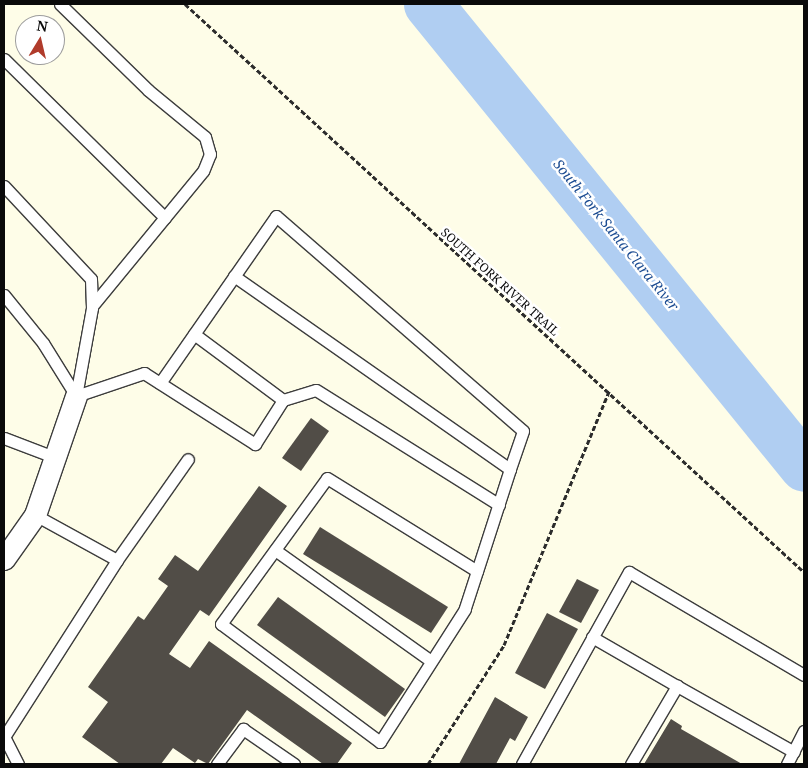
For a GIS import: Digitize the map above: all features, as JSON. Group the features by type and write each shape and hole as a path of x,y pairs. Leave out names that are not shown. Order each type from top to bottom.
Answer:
{"street":[{"path":"6,550 35,514 76,396"}],"lane":[{"path":"60,4 148,90 204,137 210,154 203,171 92,306"},
{"path":"4,59 164,218"},
{"path":"4,186 91,279 92,306 76,396"},
{"path":"160,383 276,216 523,431 465,609 380,742 221,624 327,478 477,571"},
{"path":"234,276 510,468"},
{"path":"4,295 43,343 76,396"},
{"path":"194,334 283,400"},
{"path":"76,396 144,373 255,444 283,400 316,390 498,505"},
{"path":"4,438 54,458"},
{"path":"18,764 4,737 117,560 188,459"},
{"path":"35,514 117,560"},
{"path":"275,550 431,661"},
{"path":"522,764 629,572 804,674"},
{"path":"592,637 794,752"},
{"path":"631,764 677,686"},
{"path":"216,764 243,729 294,764"},
{"path":"787,764 804,732"}],"path":[{"name":"SOUTH FORK RIVER TRAIL","path":"185,4 351,159 609,391 804,572"},
{"path":"428,764 504,645 609,391"}],"building":[{"path":"311,418 329,431 301,471 282,458"},
{"path":"259,486 287,506 209,616 200,610 169,654 190,668 209,641 352,743 337,764 323,764 247,710 208,764 198,759 195,763 173,748 161,764 120,764 82,737 108,702 88,687 138,616 144,620 168,586 158,579 175,555 198,571"},
{"path":"320,527 448,607 431,633 303,554"},
{"path":"577,579 599,590 581,623 559,612"},
{"path":"278,597 405,689 385,717 257,625"},
{"path":"547,613 578,629 545,689 515,673"},
{"path":"495,697 528,717 515,741 510,738 496,764 459,764"},
{"path":"671,719 682,726 681,729 742,764 644,764"}],"waterway":[{"name":"South Fork Santa Clara River","path":"428,4 804,467"}]}
